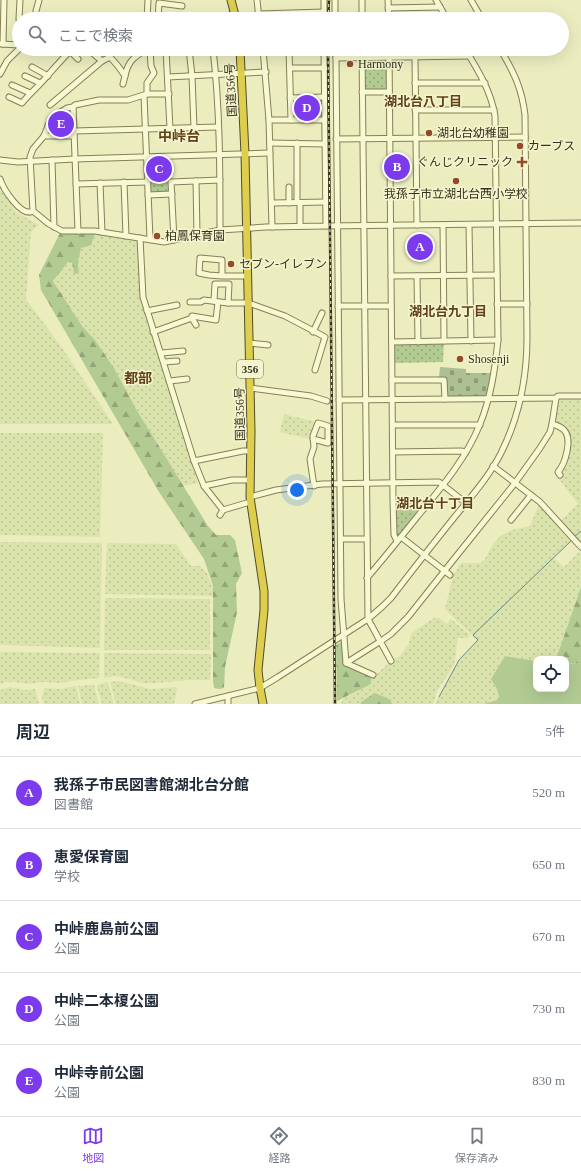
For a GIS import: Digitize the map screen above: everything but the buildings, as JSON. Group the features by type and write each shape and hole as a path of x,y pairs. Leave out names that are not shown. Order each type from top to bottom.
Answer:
{"highway":[{"path":"231,0 235,12"},
{"name":"国道356号","path":"240,56 245,154 251,451 250,499 264,590 264,610 258,660 263,704"}],"street":[{"path":"4,0 1,44 12,45"},
{"path":"20,0 20,12"},
{"path":"36,12 38,0"},
{"path":"147,12 148,0"},
{"path":"257,0 258,12"},
{"path":"324,0 324,12"},
{"path":"335,0 335,12"},
{"path":"362,0 362,12"},
{"path":"388,0 388,12"},
{"path":"436,0 443,12"},
{"path":"471,0 478,12"},
{"path":"158,12 159,3 182,6"},
{"path":"388,8 440,7"},
{"path":"0,74 7,61 12,56"},
{"path":"9,97 22,103 65,56"},
{"path":"96,56 100,59"},
{"path":"50,105 100,59 110,56 125,76"},
{"path":"123,84 126,69 135,56"},
{"path":"150,56 151,66 154,73 147,83 145,95 145,130 150,239"},
{"path":"167,56 170,129"},
{"path":"190,56 194,128"},
{"path":"214,56 220,155 220,230"},
{"path":"264,56 269,120 272,227"},
{"path":"289,56 291,120"},
{"path":"324,56 326,226"},
{"path":"346,663 341,599 336,58 469,56 485,83 494,110 498,340 489,398 480,425 466,452 443,485 368,578"},
{"path":"195,704 260,688 278,678 368,619 391,598 494,466 512,428 521,398 526,363 527,304 525,115 520,87 504,56"},
{"path":"362,57 368,619 391,661"},
{"path":"389,57 394,535 448,573"},
{"path":"415,57 417,225"},
{"path":"32,67 48,76"},
{"path":"290,68 325,68"},
{"path":"168,76 266,72"},
{"path":"25,76 40,83"},
{"path":"415,83 485,83"},
{"path":"12,85 30,93"},
{"path":"362,92 389,92"},
{"path":"169,94 145,95 128,100 89,102 67,108 51,118 44,136 33,149 29,162 33,211 49,224 62,231 102,232 164,242 220,230 272,227 581,224"},
{"path":"290,98 325,97"},
{"path":"73,107 78,231"},
{"path":"415,110 494,110"},
{"path":"269,120 325,120"},
{"path":"44,136 218,127"},
{"path":"336,139 525,136"},
{"path":"270,143 325,144"},
{"path":"297,143 300,226"},
{"path":"0,160 29,162 75,159 270,153"},
{"path":"52,160 54,227"},
{"path":"0,178 18,208 29,213 33,211"},
{"path":"174,240 171,182 220,180"},
{"path":"196,181 197,235"},
{"path":"124,182 126,236"},
{"path":"76,184 148,182"},
{"path":"100,183 102,232"},
{"path":"289,187 289,203"},
{"path":"148,195 172,194"},
{"path":"272,203 326,202"},
{"path":"443,225 444,341"},
{"path":"470,225 471,341"},
{"path":"140,238 143,291 154,332 162,353 194,461 204,486 221,513 250,499 276,490 322,484 439,482 466,503"},
{"path":"222,276 222,260 200,258 199,273 209,276 222,276 247,276"},
{"path":"391,276 497,275"},
{"path":"417,276 418,342"},
{"path":"154,332 192,318 192,316 216,320 215,284 229,284 228,303"},
{"path":"190,302 201,302 204,300 257,306 284,316 325,338 314,370"},
{"path":"497,304 527,304"},
{"path":"148,311 176,305"},
{"path":"338,306 391,306"},
{"path":"313,332 322,313"},
{"path":"192,318 196,324"},
{"path":"392,342 498,340"},
{"path":"249,343 268,345"},
{"path":"162,353 183,351"},
{"path":"164,362 177,361"},
{"path":"170,381 187,380"},
{"path":"392,380 444,380 445,399"},
{"path":"250,388 311,396 327,401"},
{"path":"339,400 556,398 558,396 581,396"},
{"path":"346,663 391,634 448,573 515,483 550,432 556,398"},
{"path":"552,424 565,431 568,441 564,464 558,472 560,475"},
{"path":"393,425 480,425"},
{"path":"313,439 314,447 310,459 314,486"},
{"path":"194,461 243,451 251,451"},
{"path":"393,452 466,452"},
{"path":"494,466 540,502 581,547"},
{"path":"204,486 232,480 250,480"},
{"path":"512,520 531,495"},
{"path":"341,539 367,539"},
{"path":"346,663 373,675"},
{"path":"228,696 228,704"}],"green space":[{"path":"362,57 389,57 389,92 362,92"},
{"path":"322,98 323,117 293,118 292,99"},
{"path":"73,107 74,136 44,136 51,118"},
{"path":"170,156 172,194 148,195 146,157"},
{"path":"0,186 16,212 39,225 31,232 26,299 65,352 113,424 0,424"},
{"path":"60,233 95,233 91,245 81,248 78,262 79,274 74,273 72,262 68,262 53,281 82,326 95,340 114,368 136,409 208,526 216,535 230,535 235,540 242,573 236,584 237,612 225,667 224,688 214,688 213,586 204,559 159,492 41,290 39,275"},
{"path":"95,233 138,239 141,297 198,483 183,486 136,409 114,368 95,340 82,326 53,281 68,262 72,262 79,274 78,262 81,248"},
{"path":"444,341 443,362 392,363 392,342"},
{"path":"440,367 466,369 466,373 492,373 487,396 446,396 446,378 439,378"},
{"path":"559,397 581,398 581,547 573,539 553,558 564,567 581,550 581,587 557,656 533,656 533,661 505,656 491,679 499,695 497,700 484,704 435,704 459,660 477,640 445,609 453,576 461,563 481,563 500,536 512,530 530,526 540,502 559,522 578,504 559,479 562,476 561,473 566,464 570,446 569,438 554,423"},
{"path":"284,414 315,422 310,439 280,432"},
{"path":"0,433 103,433 100,537 0,535"},
{"path":"393,500 431,500 397,541 394,535"},
{"path":"0,542 102,543 100,648 0,645"},
{"path":"107,543 176,544 191,566 200,566 207,573 213,588 214,596 105,594"},
{"path":"581,587 581,663 569,664 569,656 557,656"},
{"path":"105,598 210,599 210,650 104,650"},
{"path":"434,618 439,618 447,624 451,619 470,635 468,638 458,638 454,665 437,691 433,704 392,704 391,700 361,702 361,704 341,704 343,699 371,684 371,677 401,655 409,643 411,634"},
{"path":"344,640 345,664 371,676 371,684 337,701 336,645"},
{"path":"0,652 100,653 99,678 62,683 41,682 30,684 6,682 0,684"},
{"path":"104,653 211,654 210,680 143,683 115,676 104,678"},
{"path":"505,656 533,661 533,692 569,692 569,664 581,663 581,704 484,704 497,700 499,696 491,679"},
{"path":"118,681 151,689 176,687 177,689 174,704 116,704 110,682"},
{"path":"108,682 114,704 102,704 97,687 99,684"},
{"path":"94,685 99,704 82,704 78,686"},
{"path":"76,686 80,704 44,704 42,699 44,688 60,689"},
{"path":"10,687 27,690 35,689 39,704 0,704 0,690"},
{"path":"375,693 391,700 392,704 361,704 361,702"}],"waterway":[{"path":"574,537 581,531"},
{"path":"439,697 459,660 478,640 473,635 572,540"}],"railway":[{"path":"328,12 329,0"},
{"path":"328,56 335,704"}],"place":[{"name":"Harmony","path":"350,64"},
{"name":"中峠二本榎公園","path":"307,108"},
{"name":"中峠寺前公園","path":"61,124"},
{"name":"湖北台幼稚園","path":"429,133"},
{"name":"カーブス","path":"520,146"},
{"name":"ぐんじクリニック","path":"522,162"},
{"name":"恵愛保育園","path":"397,167"},
{"name":"中峠鹿島前公園","path":"159,169"},
{"name":"我孫子市立湖北台西小学校","path":"456,181"},
{"name":"柏鳳保育園","path":"157,236"},
{"name":"我孫子市民図書館湖北台分館","path":"420,247"},
{"name":"セブン-イレブン","path":"231,264"},
{"name":"Shosenji","path":"460,359"}],"district":[{"name":"湖北台八丁目","path":"423,101"},
{"name":"中峠台","path":"179,136"},
{"name":"湖北台九丁目","path":"448,311"},
{"name":"都部","path":"138,378"},
{"name":"湖北台十丁目","path":"435,503"}]}
